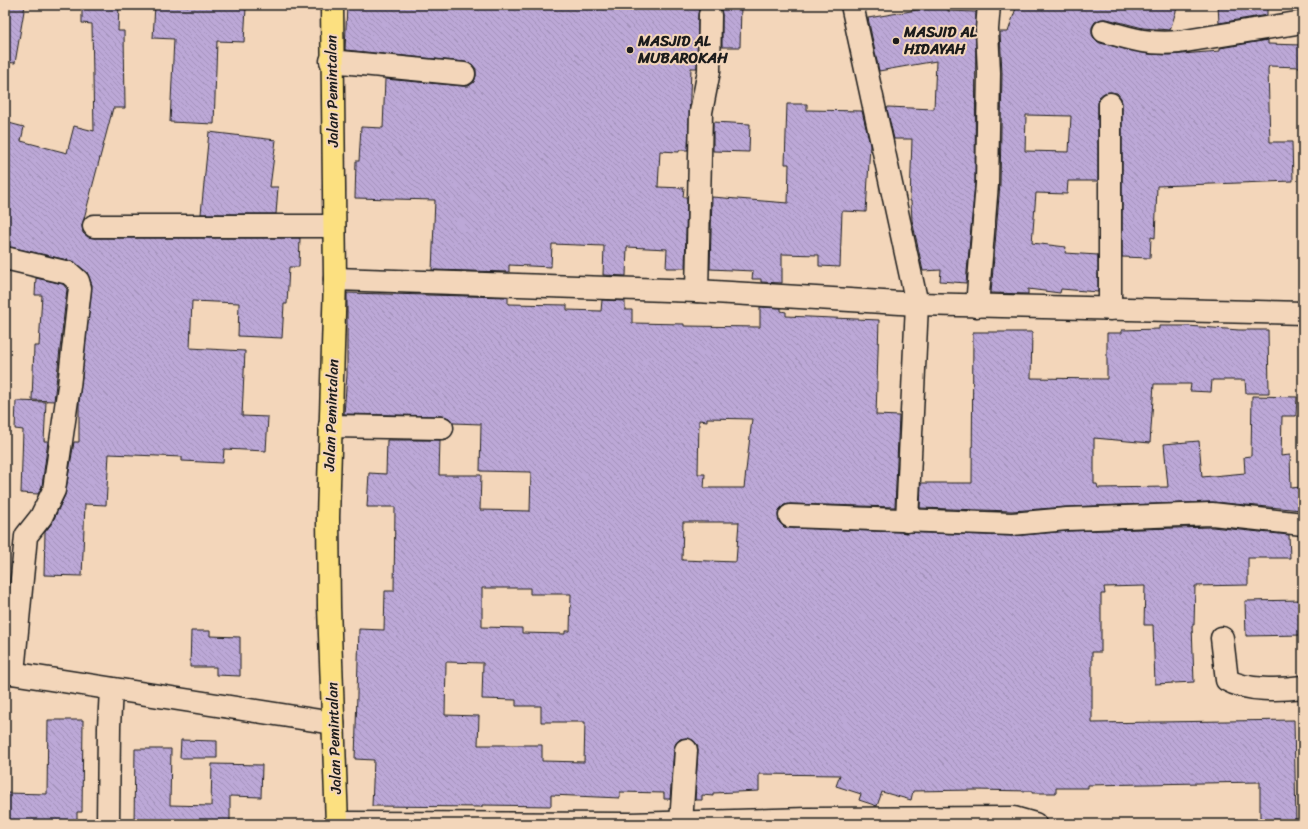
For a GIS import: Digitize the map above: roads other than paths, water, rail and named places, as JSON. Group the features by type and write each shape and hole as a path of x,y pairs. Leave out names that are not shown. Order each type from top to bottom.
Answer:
{"main road":[{"name":"Jalan Pemintalan","path":"332,5 331,62 335,279 330,426 328,600 336,824"}],"street":[{"path":"852,5 917,304 907,521"},
{"path":"977,306 987,184 989,72 987,29 989,5"},
{"path":"697,291 701,112 709,70 710,15"},
{"path":"1104,31 1143,43 1159,44 1303,22"},
{"path":"331,62 464,74"},
{"path":"1110,104 1110,309"},
{"path":"94,226 334,226"},
{"path":"5,258 69,273 78,281 80,288 69,386 54,490 41,517 26,536 9,673 333,723"},
{"path":"335,279 697,291 917,304 1303,313"},
{"path":"330,426 442,428"},
{"path":"790,516 1012,524 1067,519 1212,514 1303,524"},
{"path":"1222,638 1226,680 1236,685 1251,688 1303,687"},
{"path":"108,824 109,727 112,689"},
{"path":"682,823 686,750"},
{"path":"336,824 630,824 1013,821 1035,824"}],"place":[{"name":"MASJID AL HIDAYAH","path":"896,41"},
{"name":"MASJID AL MUBAROKAH","path":"630,50"}]}
